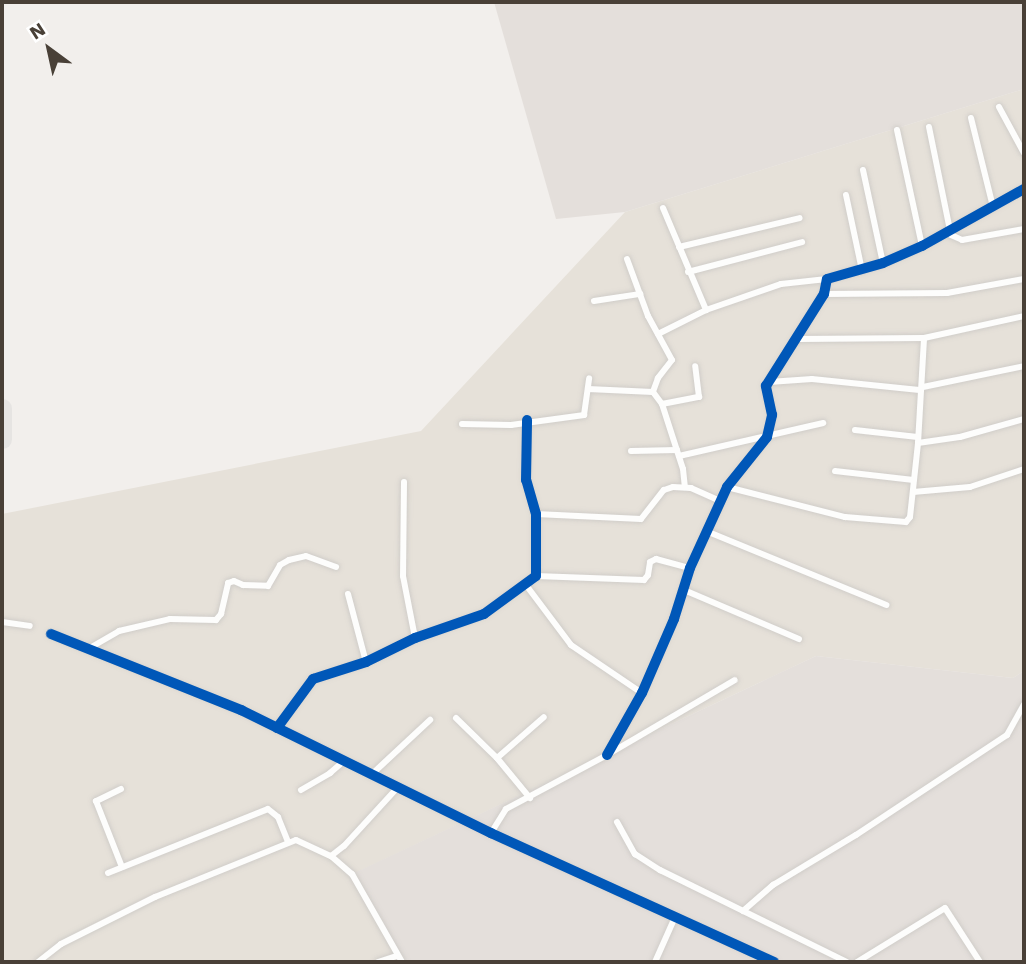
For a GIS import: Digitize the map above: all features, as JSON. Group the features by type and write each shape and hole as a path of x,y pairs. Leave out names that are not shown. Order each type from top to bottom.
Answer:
{"street":[{"path":"999,107 1024,153"},
{"path":"971,118 993,207"},
{"path":"929,127 953,230 951,235 962,240 1024,229"},
{"path":"897,130 922,246"},
{"path":"863,170 883,263"},
{"path":"658,334 706,310 781,284 827,279 883,263 953,230 1024,189"},
{"path":"846,195 862,270"},
{"path":"663,208 706,310"},
{"path":"679,247 800,218"},
{"path":"688,272 802,242"},
{"path":"627,259 640,294 672,360 658,378 653,392"},
{"path":"607,755 642,693 684,590 690,568 727,486 767,438 772,424 766,386 798,339 824,293 827,279"},
{"path":"824,293 947,293 1024,279"},
{"path":"594,301 640,294"},
{"path":"798,339 925,338 1024,316"},
{"path":"727,486 845,517 906,522 910,517 913,492 925,338"},
{"path":"662,404 699,397 695,366"},
{"path":"769,382 811,379 921,389 1024,366"},
{"path":"462,424 511,425 527,420 584,415 589,378"},
{"path":"588,389 653,392"},
{"path":"653,392 662,404 678,453 685,487"},
{"path":"855,430 918,440 960,437 1024,419"},
{"path":"527,420 526,480 536,514 536,576"},
{"path":"631,451 678,453 767,438 811,423 823,423"},
{"path":"913,492 970,487 1024,469"},
{"path":"835,471 913,480"},
{"path":"404,482 403,576 415,638"},
{"path":"536,514 641,519 664,491 685,487 720,501"},
{"path":"706,531 886,605"},
{"path":"89,649 119,631 170,619 216,620 221,614 228,583 234,581 243,585 268,586 280,565 289,560 306,556 336,567"},
{"path":"277,728 313,679 366,662 415,638 484,614 536,576 644,580 648,575 650,562 656,559 690,568"},
{"path":"526,585 572,645 642,693"},
{"path":"684,590 799,639"},
{"path":"348,594 366,662"},
{"path":"2,622 30,626"},
{"path":"51,634 241,710 491,833 774,962"},
{"path":"491,833 506,809 530,799 735,680"},
{"path":"743,911 773,885 856,835 1007,734 1024,704"},
{"path":"497,758 544,717"},
{"path":"456,718 497,758 530,799"},
{"path":"371,775 429,720"},
{"path":"301,790 330,774 344,761"},
{"path":"331,856 344,846 398,787"},
{"path":"121,789 96,801 122,867"},
{"path":"108,873 268,808 278,817 288,842"},
{"path":"617,822 635,854 688,885 847,962"},
{"path":"38,962 61,944 155,897 296,840 331,856 352,874 399,959 378,962"},
{"path":"857,962 945,908 980,962"},
{"path":"655,962 675,917"}],"shaded area":[{"path":"494,2 1024,2 1024,89 625,212 556,219"},
{"path":"1024,89 1024,671 1013,678 816,656 353,874 406,962 2,962 2,514 421,431 625,212"},
{"path":"816,656 1013,678 1024,671 1024,962 406,962 352,874"}],"taxiway":[{"path":"2,408 2,439"}],"cycle path":[{"path":"607,755 642,693 674,619 690,568 727,487 767,437 772,415 766,386 824,294 827,279 883,263 922,246 1024,189"},
{"path":"277,728 313,679 366,662 415,638 484,614 536,576 536,514 526,480 527,420"},
{"path":"51,634 241,710 491,833 774,962"}]}
